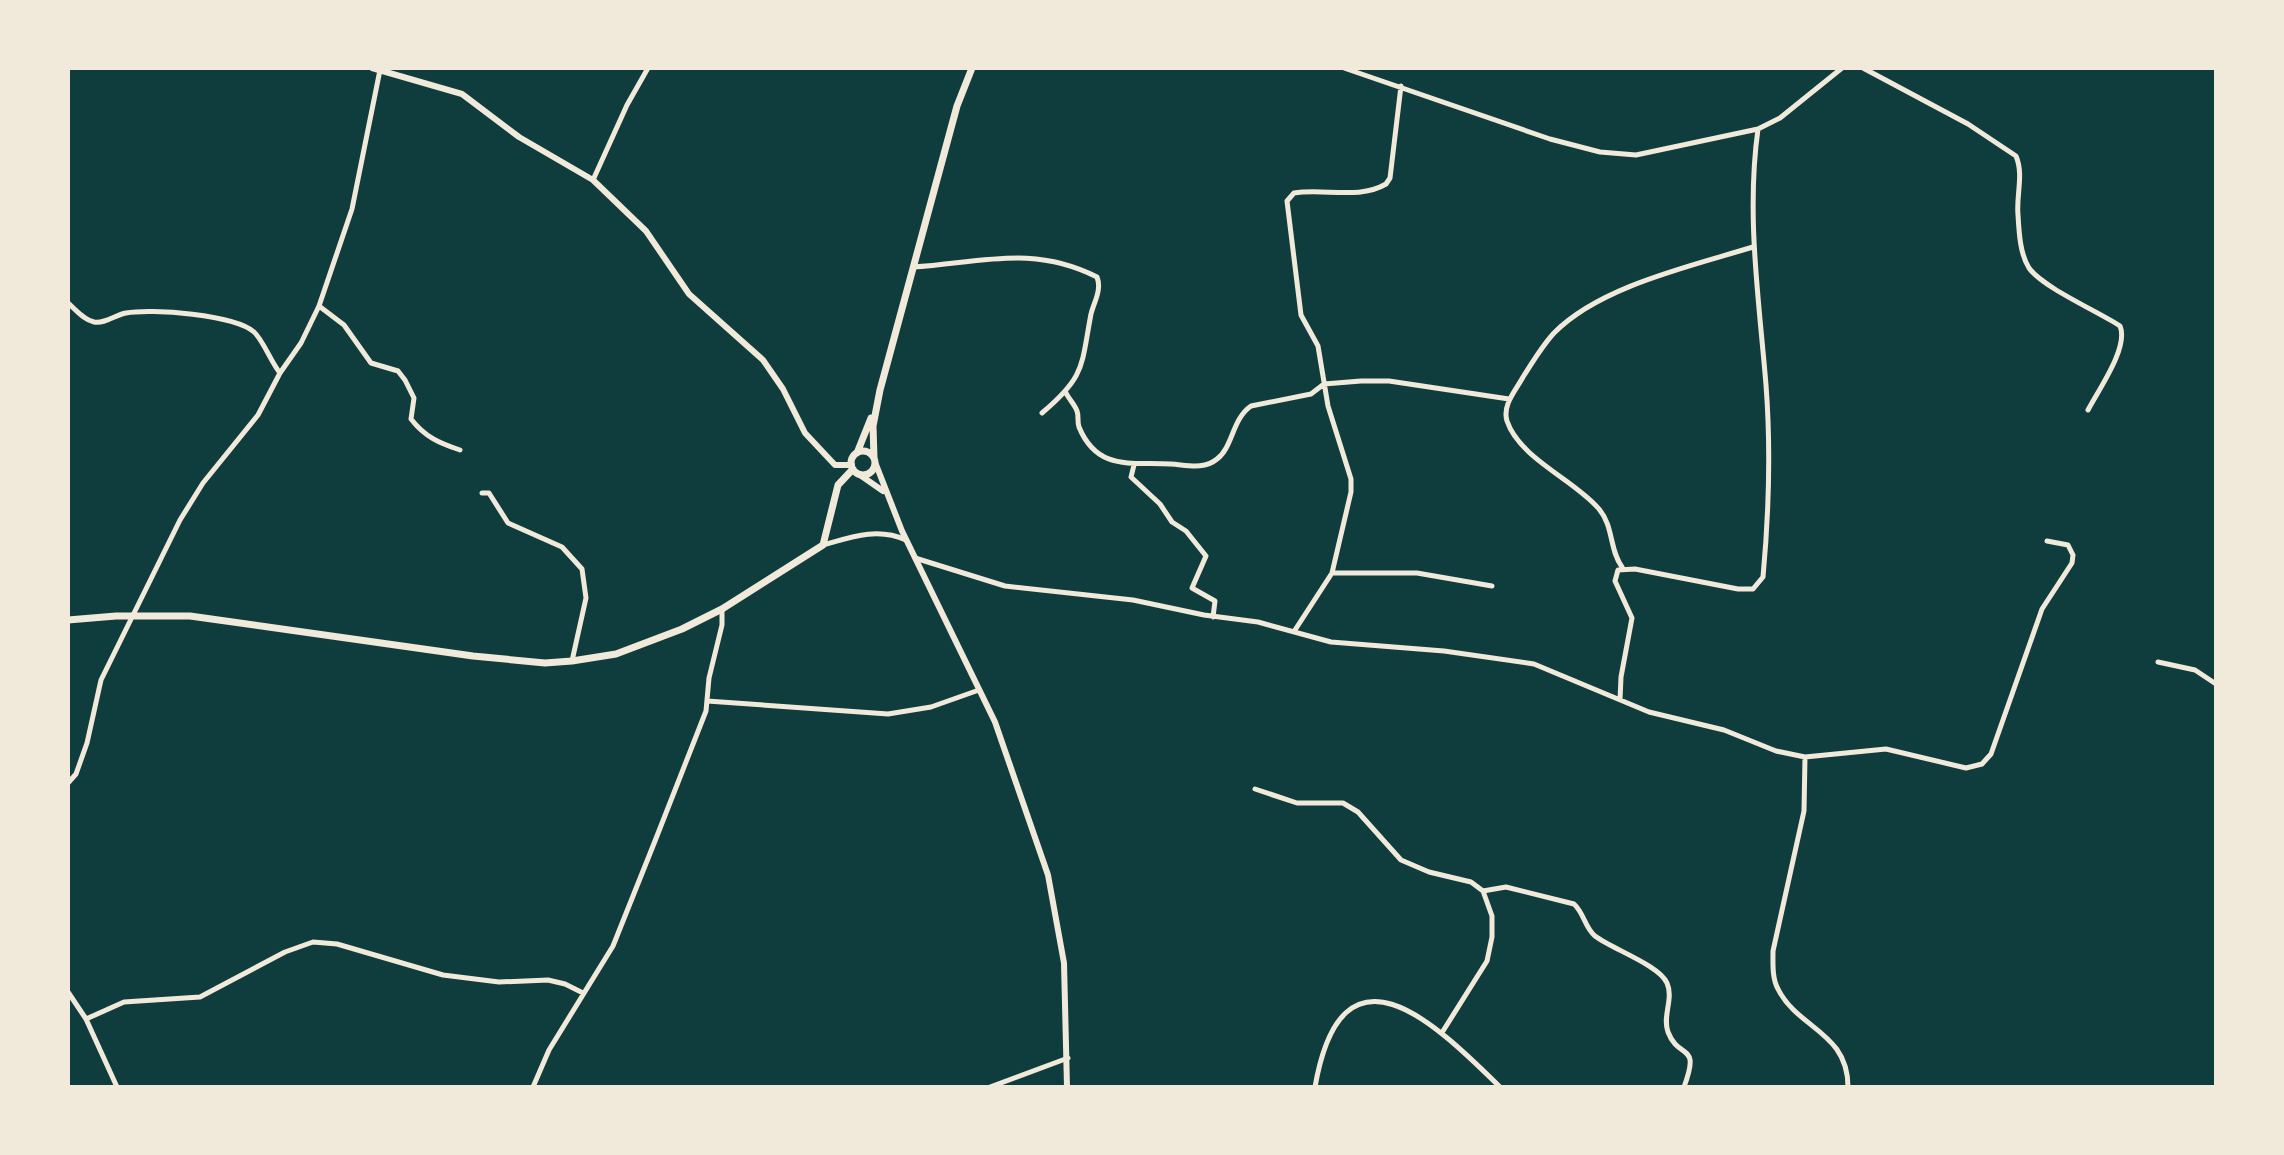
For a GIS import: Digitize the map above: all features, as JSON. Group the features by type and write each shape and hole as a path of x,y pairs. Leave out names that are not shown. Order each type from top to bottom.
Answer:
{"main road":[{"path":"68,620 190,616 473,656 545,663 572,661 627,650 722,609 822,545 838,485 855,470 857,453 876,408 957,106 972,68"},
{"path":"855,470 869,473 874,460 876,408"},
{"path":"857,453 864,452 874,460"}],"street":[{"path":"372,68 462,94 519,137 593,180 646,232 689,294 762,360 813,443 835,464 855,470 884,492"},
{"path":"593,180 626,105 648,68"},
{"path":"1344,68 1517,129 1600,152 1636,155 1758,129 1780,118 1842,68"},
{"path":"1863,68 1968,124 2016,156 2020,172 2017,212 2020,237 2029,268 2051,285 2120,326 2124,334 2120,350 2088,410"},
{"path":"68,783 76,774 87,743 101,680 131,616 203,483 258,415 280,373 301,343 319,306 352,209 380,70"},
{"path":"1295,630 1332,573 1348,508 1351,479 1324,384 1318,346 1301,315 1287,201 1294,192 1314,190 1361,193 1386,184 1392,167 1401,86"},
{"path":"1622,567 1738,589 1753,589 1763,577 1770,467 1754,247 1753,167 1758,129"},
{"path":"1622,567 1615,554 1608,521 1598,507 1558,476 1514,433 1507,421 1509,399 1554,333 1594,304 1647,281 1754,247"},
{"path":"913,267 1013,256 1061,263 1097,277 1099,289 1091,312 1084,363 1066,393 1042,413"},
{"path":"68,303 85,318 98,323 134,313 201,316 236,323 257,334 268,358 280,373"},
{"path":"319,306 344,325 371,363 398,371 414,398 411,419 417,427 435,442 460,450"},
{"path":"1066,393 1078,412 1078,425 1089,444 1104,457 1134,465 1150,462 1208,465 1222,454 1244,411 1251,406 1311,394 1324,384 1389,381 1509,399"},
{"path":"874,460 884,492 906,540 995,722 1048,875 1065,963 1067,1087"},
{"path":"1134,465 1131,477 1137,485 1160,504 1164,513 1186,531 1206,556 1192,586 1216,601 1213,617"},
{"path":"482,493 489,493 508,523 562,547 582,569 586,598 572,661"},
{"path":"822,545 858,535 883,533 906,540"},
{"path":"915,558 1005,586 1133,600 1213,617 1295,630 1331,642 1444,651 1534,664 1649,712 1724,730 1776,751 1805,757 1886,749 1966,768 1987,760 2042,609 2072,563 2073,555 2068,545 2047,541"},
{"path":"1620,700 1632,618 1615,581 1622,567"},
{"path":"1332,573 1417,573 1492,586"},
{"path":"533,1087 549,1051 613,946 706,711 722,625 722,609"},
{"path":"2158,662 2195,670 2216,684"},
{"path":"707,701 888,714 931,707 979,690"},
{"path":"1805,757 1804,811 1773,951 1773,974 1777,988 1789,1004 1840,1051 1848,1071 1849,1087"},
{"path":"1255,789 1297,803 1343,803 1358,813 1401,860 1429,872 1472,882 1483,891 1492,916 1492,937 1487,961 1443,1031"},
{"path":"1483,891 1506,887 1574,904 1591,933 1662,976 1669,989 1667,1030 1692,1061 1684,1087"},
{"path":"86,1019 124,1002 200,997 285,952 313,942 337,944 400,965 471,981 548,980 565,984 583,993"},
{"path":"68,992 86,1019 117,1087"},
{"path":"1315,1087 1323,1050 1332,1028 1353,1006 1363,1001 1387,1003 1443,1031 1500,1087"},
{"path":"990,1087 1068,1058"}]}
